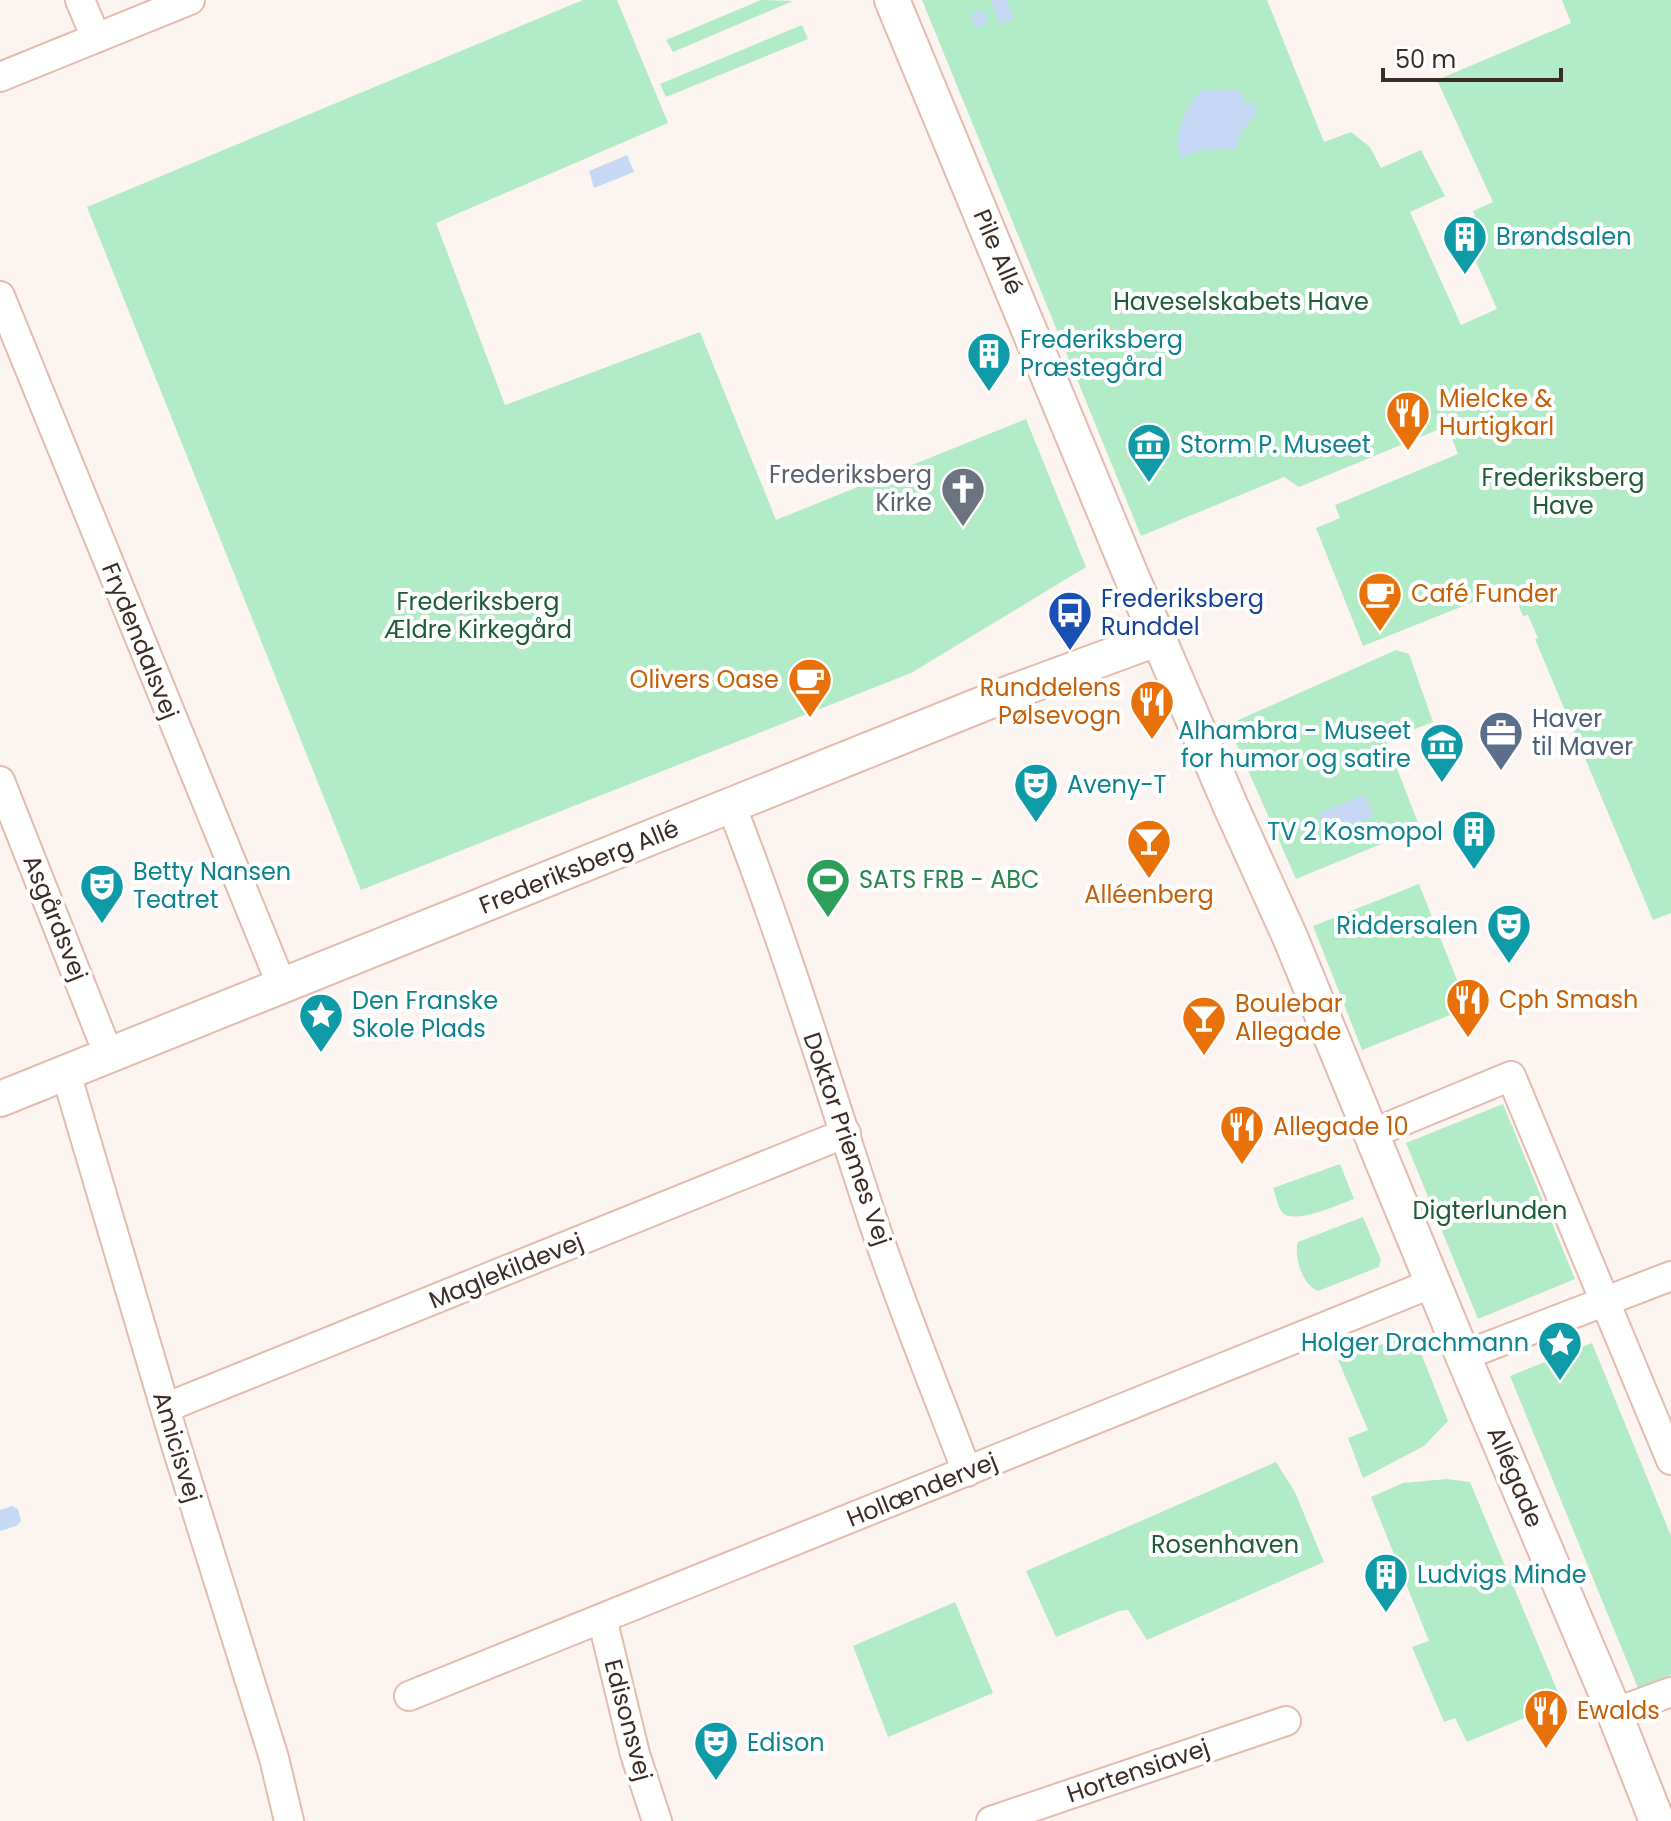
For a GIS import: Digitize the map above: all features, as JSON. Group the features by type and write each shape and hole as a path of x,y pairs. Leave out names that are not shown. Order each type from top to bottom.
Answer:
{"street":[{"path":"80,0 96,38"},
{"path":"0,77 190,0"},
{"name":"Pile Allé","path":"892,0 1159,638"},
{"name":"Frydendalsvej","path":"0,296 282,986"},
{"name":"Frederiksberg Allé","path":"0,1099 1015,691 1159,638"},
{"name":"Allégade","path":"1159,638 1290,937 1657,1821"},
{"name":"Asgårdsvej","path":"0,781 109,1056"},
{"name":"Doktor Priemes Vej","path":"731,805 846,1133 869,1209 967,1472"},
{"name":"Amicisvej","path":"66,1073 165,1408 274,1758 289,1821"},
{"path":"1371,1134 1511,1076 1671,1460"},
{"name":"Maglekildevej","path":"165,1408 846,1133"},
{"path":"1463,1356 1671,1276"},
{"name":"Hollændervej","path":"409,1696 1433,1283"},
{"name":"Edisonsvej","path":"602,1618 635,1754 657,1821"},
{"path":"1614,1713 1671,1692"},
{"name":"Hortensiavej","path":"991,1821 1286,1721"}],"green space":[{"name":"Frederiksberg Ældre Kirkegård","path":"583,0 617,0 668,123 436,223 505,405 700,332 776,520 1026,419 1086,567 911,673 361,890 87,207"},
{"path":"761,0 793,1 673,52 666,40"},
{"path":"922,0 1267,0 1324,142 1351,132 1370,147 1381,168 1421,150 1445,196 1410,212 1461,325 1497,309 1468,244 1484,237 1473,211 1493,202 1437,80 1571,23 1562,0 1671,0 1671,913 1653,920 1535,639 1538,638 1528,615 1523,616 1511,587 1363,646 1316,528 1340,518 1335,505 1458,454 1447,426 1299,487 1284,477 1141,536"},
{"path":"802,25 808,39 666,97 660,84"},
{"path":"1396,650 1409,654 1433,722 1386,740 1420,828 1296,879 1232,734 1234,722"},
{"path":"1419,884 1468,1008 1362,1050 1313,926"},
{"name":"Digterlunden","path":"1503,1104 1575,1279 1478,1319 1406,1143"},
{"path":"1340,1164 1354,1199 1296,1217 1282,1212 1273,1188"},
{"path":"1363,1217 1381,1260 1379,1267 1318,1291 1313,1288 1300,1270 1298,1242"},
{"path":"1413,1333 1448,1421 1424,1446 1363,1478 1348,1438 1368,1430 1338,1360"},
{"path":"1592,1343 1671,1536 1671,1675 1638,1688 1510,1376"},
{"name":"Rosenhaven","path":"1276,1462 1295,1492 1324,1562 1147,1640 1128,1610 1056,1637 1026,1571"},
{"path":"1447,1479 1470,1482 1562,1702 1467,1742 1455,1718 1444,1722 1412,1647 1429,1641 1371,1497 1403,1483"},
{"path":"955,1602 993,1693 888,1737 853,1646"}],"water":[{"path":"965,0 972,14 983,10 986,16 995,12 991,0 1007,0 1014,19 1000,25 995,13 986,17 988,23 976,28"},
{"path":"1204,89 1240,90 1245,102 1254,104 1257,114 1242,130 1235,150 1207,149 1181,157 1178,141 1182,120 1192,101"},
{"path":"627,155 634,172 594,188 589,171"},
{"path":"1361,796 1366,797 1373,814 1371,818 1329,834 1325,832 1320,813"},
{"path":"12,1506 18,1509 21,1521 0,1531 0,1510"}],"place":[{"name":"Brøndsalen","path":"1465,276"},
{"name":"Frederiksberg Præstegård","path":"989,393"},
{"name":"Mielcke & Hurtigkarl","path":"1408,452"},
{"name":"Storm P. Museet","path":"1149,484"},
{"name":"Frederiksberg Kirke","path":"963,528"},
{"name":"Café Funder","path":"1380,633"},
{"name":"Frederiksberg Runddel","path":"1070,652"},
{"name":"Olivers Oase","path":"810,719"},
{"name":"Runddelens Pølsevogn","path":"1152,741"},
{"name":"Haver til Maver","path":"1501,772"},
{"name":"Alhambra - Museet for humor og satire","path":"1442,784"},
{"name":"Aveny-T","path":"1036,824"},
{"name":"TV 2 Kosmopol","path":"1474,871"},
{"name":"Alléenberg","path":"1149,880"},
{"name":"SATS FRB - ABC","path":"828,919"},
{"name":"Betty Nansen Teatret","path":"102,925"},
{"name":"Riddersalen","path":"1509,965"},
{"name":"Cph Smash","path":"1468,1039"},
{"name":"Den Franske Skole Plads","path":"321,1054"},
{"name":"Boulebar Allegade","path":"1204,1057"},
{"name":"Allegade 10","path":"1242,1166"},
{"name":"Holger Drachmann","path":"1560,1382"},
{"name":"Ludvigs Minde","path":"1386,1614"},
{"name":"Ewalds","path":"1546,1750"},
{"name":"Edison","path":"716,1782"}],"park label":[{"name":"Haveselskabets Have","path":"1241,302"},
{"name":"Frederiksberg Have","path":"1563,492"}]}
